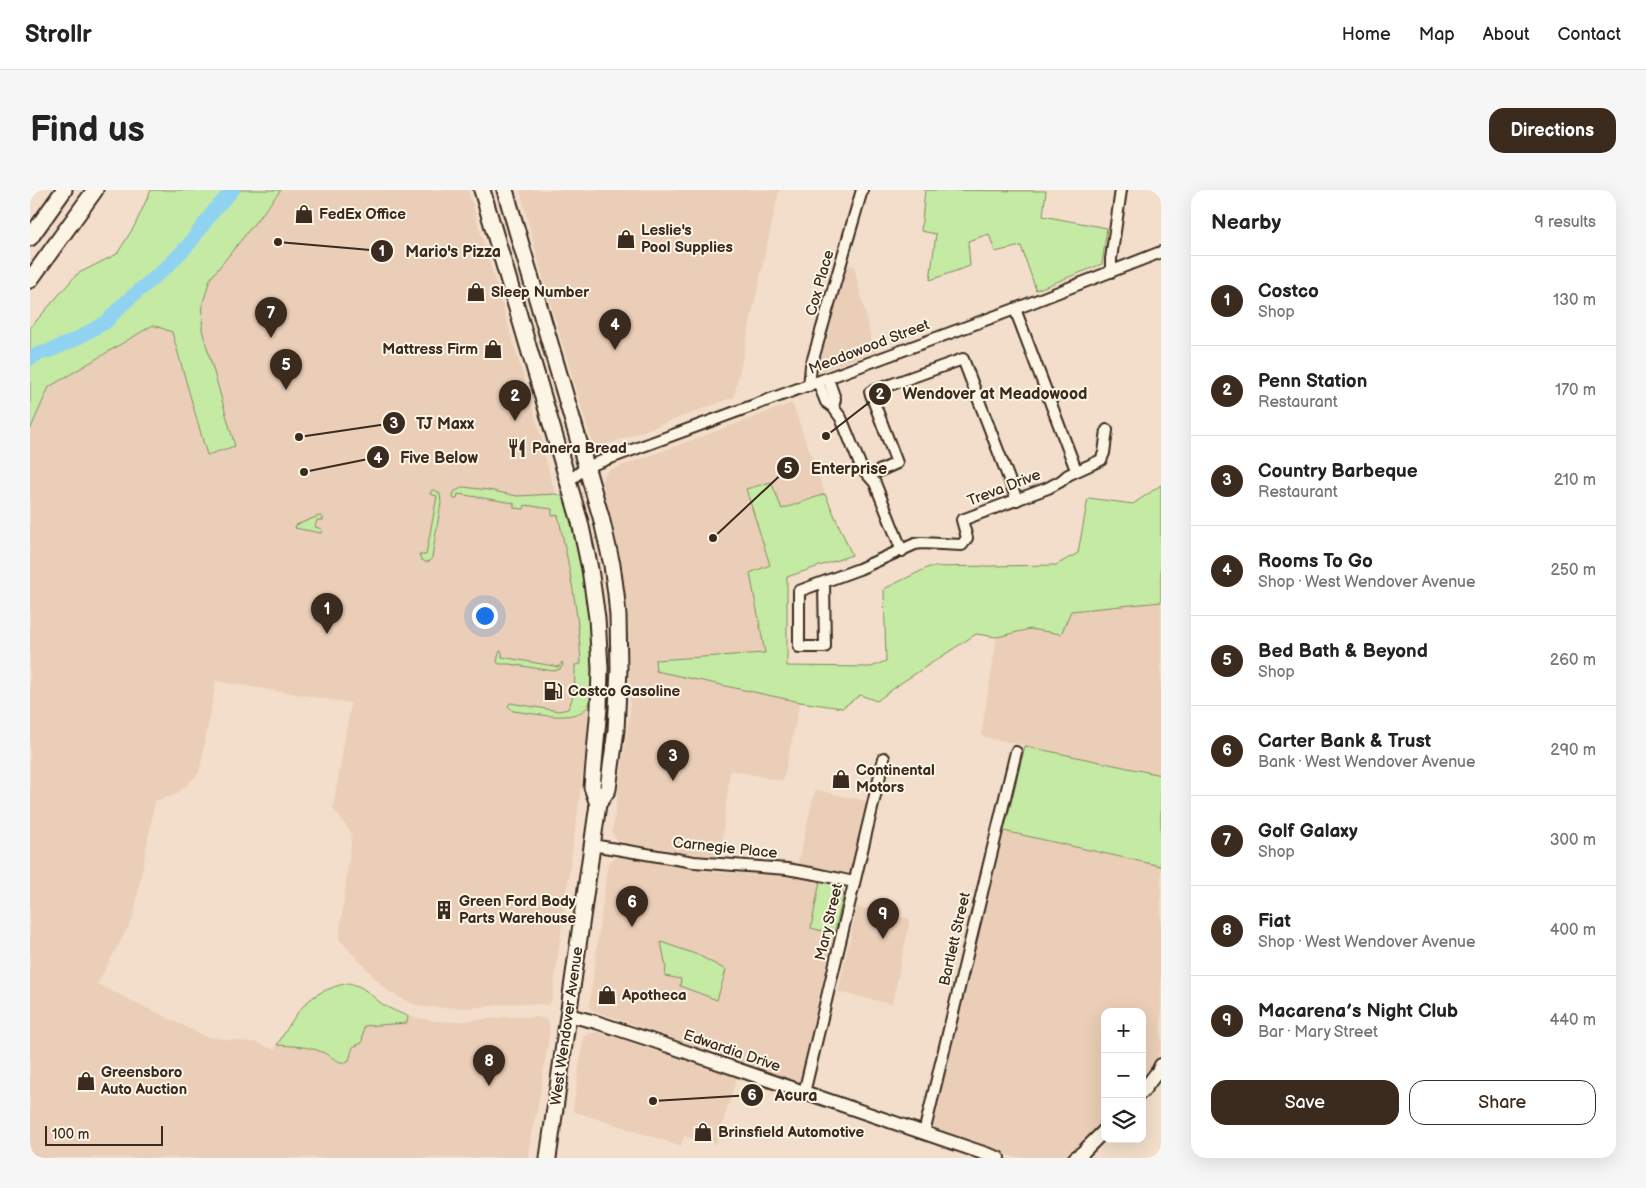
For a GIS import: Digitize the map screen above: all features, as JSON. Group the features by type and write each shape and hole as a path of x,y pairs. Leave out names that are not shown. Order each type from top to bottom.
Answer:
{"highway":[{"path":"30,238 64,190"},
{"path":"30,280 95,190"},
{"path":"39,267 105,190"},
{"name":"West Wendover Avenue","path":"482,190 580,522 590,569 595,596 600,668 599,707 592,787 598,804"},
{"path":"498,190 505,190"},
{"name":"West Wendover Avenue","path":"505,190 600,517 612,565 618,616 619,669 616,730 608,789 598,804 548,1158"}],"main road":[{"name":"Edwardia Drive","path":"568,1015 613,1028 998,1158"},
{"path":"1146,1087 1161,1065"},
{"path":"1083,1156 1101,1135"}],"street":[{"name":"Cox Place","path":"862,190 811,366 818,382 835,399 833,407 841,418 862,467 875,483 902,551"},
{"path":"1112,272 1111,259 1121,190"},
{"name":"Meadowood Street","path":"568,482 586,467 1015,309 1161,252"},
{"path":"1015,309 1076,470"},
{"path":"870,475 897,463 870,392 963,359 1017,500"},
{"name":"Treva Drive","path":"824,582 825,647 799,647 799,591 921,543 962,544 967,538 962,520 1048,488 1076,470 1101,460 1104,453 1107,430"},
{"name":"Meadowood Street","path":"564,466 586,467"},
{"name":"Bartlett Street","path":"924,1133 1016,752"},
{"name":"Mary Street","path":"804,1092 884,758"},
{"name":"Carnegie Place","path":"592,845 695,862 787,869 854,882"}],"shaded area":[{"path":"281,190 468,190 545,450 544,455 556,496 560,497 588,690 587,742 552,999 548,1005 519,1003 470,1008 423,1007 406,1001 388,991 339,939 352,834 333,808 351,703 216,681 199,773 177,794 155,801 133,918 97,984 207,1037 258,1043 275,1050 277,1045 305,1047 323,1052 338,1062 349,1060 364,1026 407,1023 408,1016 435,1021 455,1022 506,1017 537,1017 544,1019 548,1021 550,1029 528,1158 30,1158 30,430 49,387 153,325 172,332 207,455 235,446 202,330 203,303 210,279"},
{"path":"520,190 779,190 734,397 601,447 594,445 544,282"},
{"path":"847,264 854,266 874,351 824,370 820,367 820,362"},
{"path":"792,403 825,494 782,509 746,490 770,565 750,573 766,654 655,660 656,671 800,702 783,781 730,770 720,857 622,842 617,840 612,833 630,712 629,662 623,581 617,542 602,480 608,471"},
{"path":"1161,602 1161,775 981,736 997,637 1030,629 1061,634 1071,611"},
{"path":"815,790 866,801 850,870 845,873 798,863"},
{"path":"1004,831 1161,866 1161,1047 1156,1060 1146,1074 1146,1008 1101,1008 1101,1125 1079,1147 1064,1158 1013,1157 936,1131 933,1123"},
{"path":"621,856 710,872 771,875 820,881 811,928 834,934 799,1081 794,1083 703,1053 674,1039 592,1010 589,1007 608,863","holes":["666,967 726,970 717,1000 681,979 665,976"]},
{"path":"857,907 910,919 892,1004 838,992"},
{"path":"598,1032 737,1077 716,1144 684,1136 681,1146 573,1111 584,1036"}],"green space":[{"path":"151,190 281,190 210,279 203,303 202,330 235,446 207,455 172,332 153,325 49,387 30,430 30,328 77,274 117,254 135,225"},
{"path":"925,190 1046,191 1043,216 1107,228 1102,264 1036,290 1021,246 995,252 989,234 968,241 970,266 930,280 936,234 921,231"},
{"path":"771,482 782,509 825,494 852,555 787,577 787,666 871,667 886,661 884,589 929,567 1056,565 1078,553 1088,498 1133,504 1161,485 1161,602 1071,611 1061,634 1030,629 997,637 976,634 877,701 860,695 842,708 800,702 656,671 655,660 765,653 750,573 770,565 746,489"},
{"path":"463,487 517,496 556,494 564,497 570,506 589,603 592,691 588,706 582,711 574,715 553,716 513,711 508,706 510,703 559,711 568,709 572,699 575,665 581,664 580,645 573,589 558,515 552,516 552,509 525,505 524,509 514,508 514,503 458,494 457,499 454,499 454,492"},
{"path":"432,490 440,494 441,503 432,557 430,561 426,562 419,555 426,555 437,496 430,494"},
{"path":"319,516 323,517 323,520 317,520 315,527 322,529 321,533 295,528 296,525"},
{"path":"500,651 502,652 502,657 559,667 562,662 563,665 560,669 553,671 499,664 497,662"},
{"path":"1025,746 1161,775 1161,866 1004,831"},
{"path":"820,881 837,886 844,893 834,934 811,928"},
{"path":"661,942 698,955 726,970 717,1000 680,986 681,979 665,976 666,967"},
{"path":"348,983 362,988 382,1004 408,1016 407,1023 364,1026 362,1043 353,1047 349,1060 344,1063 325,1053 311,1049 277,1045 291,1022 312,998 334,987"}],"waterway":[{"path":"30,359 74,340 106,322 121,306 169,265 190,243 215,209 233,190"}],"place":[{"name":"FedEx Office","path":"304,214"},
{"name":"Leslie's Pool Supplies","path":"626,239"},
{"name":"Mario's Pizza","path":"278,242"},
{"name":"Sleep Number","path":"476,292"},
{"name":"Golf Galaxy","path":"271,338"},
{"name":"Mattress Firm","path":"493,349"},
{"name":"Rooms To Go","path":"615,350"},
{"name":"Bed Bath & Beyond","path":"286,390"},
{"name":"Penn Station","path":"515,421"},
{"name":"Wendover at Meadowood","path":"826,436"},
{"name":"TJ Maxx","path":"299,437"},
{"name":"Panera Bread","path":"517,448"},
{"name":"Five Below","path":"304,472"},
{"name":"Enterprise","path":"713,538"},
{"name":"Costco","path":"327,634"},
{"name":"Costco Gasoline","path":"553,691"},
{"name":"Continental Motors","path":"841,779"},
{"name":"Country Barbeque","path":"673,781"},
{"name":"Green Ford Body Parts Warehouse","path":"444,910"},
{"name":"Carter Bank & Trust","path":"632,927"},
{"name":"Macarena’s Night Club","path":"883,939"},
{"name":"Apotheca","path":"607,995"},
{"name":"Greensboro Auto Auction","path":"86,1081"},
{"name":"Fiat","path":"489,1086"},
{"name":"Acura","path":"653,1101"},
{"name":"Brinsfield Automotive","path":"703,1132"}]}
